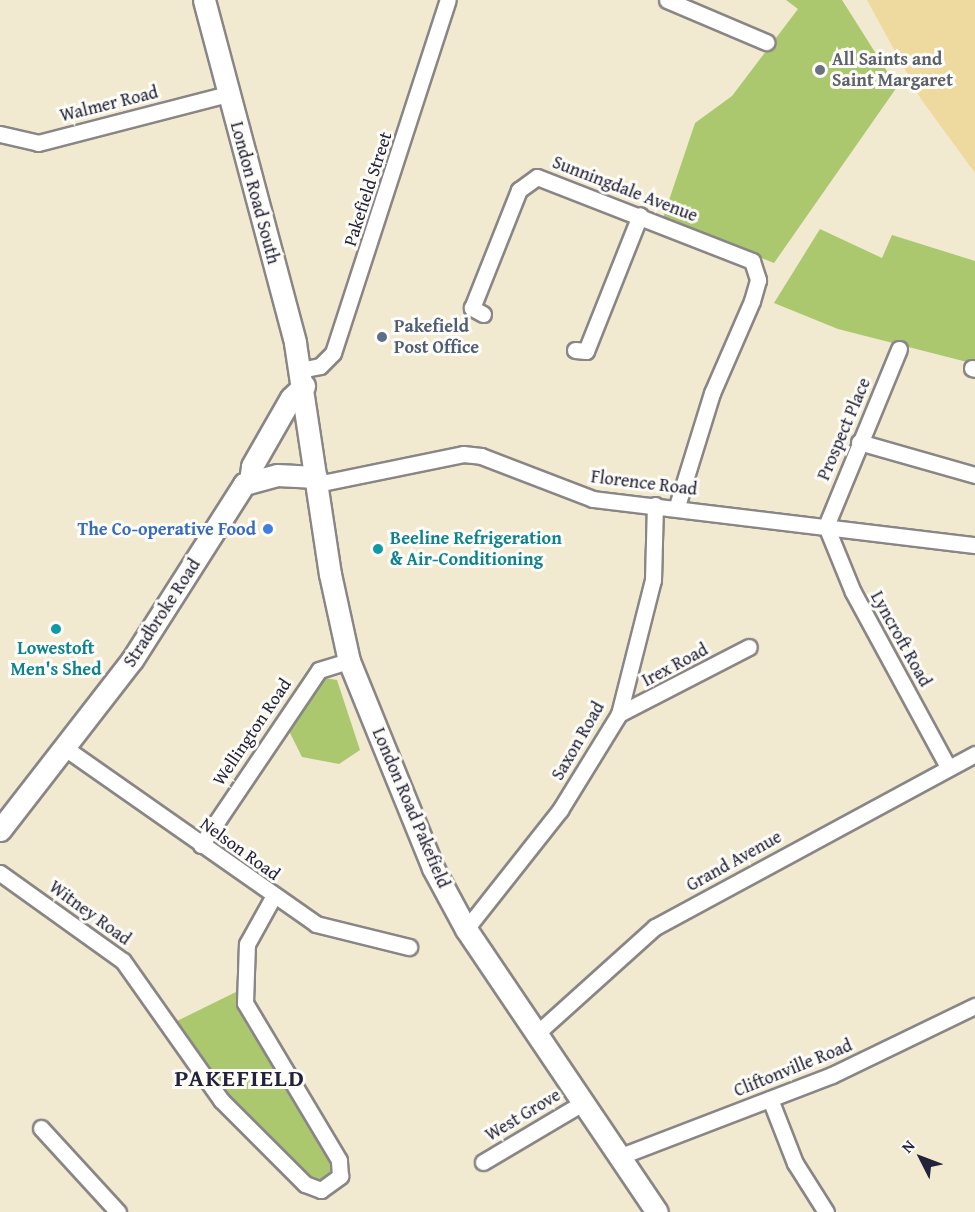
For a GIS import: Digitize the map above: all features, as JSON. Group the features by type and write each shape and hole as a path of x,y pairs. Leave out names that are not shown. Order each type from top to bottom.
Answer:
{"main road":[{"name":"London Road South","path":"204,0 302,378"},
{"name":"Stradbroke Road","path":"0,830 132,660 231,502 250,481 252,466 302,378"},
{"name":"London Road Pakefield","path":"302,378 317,481 349,662 433,868 466,929 535,1035 584,1102 657,1212"},
{"path":"250,481 317,481"}],"street":[{"name":"Pakefield Street","path":"302,378 320,366 333,353 448,0"},
{"path":"667,0 766,42"},
{"name":"Walmer Road","path":"0,134 38,143 228,94"},
{"name":"Sunningdale Avenue","path":"471,309 527,181 547,177 743,255 752,261 758,280 681,481 676,506"},
{"path":"586,354 640,215"},
{"name":"Prospect Place","path":"826,526 899,349"},
{"path":"859,442 975,475"},
{"name":"Florence Road","path":"317,481 463,454 482,456 593,499 676,506 975,545"},
{"name":"Saxon Road","path":"466,929 560,810 619,714 653,580 655,505"},
{"name":"Lyncroft Road","path":"826,526 853,592 948,767"},
{"name":"Irex Road","path":"619,714 749,647"},
{"name":"Wellington Road","path":"201,845 319,670 349,662"},
{"name":"Nelson Road","path":"65,748 273,897 341,934 409,947"},
{"name":"Grand Avenue","path":"535,1035 655,927 975,753"},
{"name":"Witney Road","path":"0,873 123,961 169,1023 221,1100 305,1184 321,1190 340,1176 339,1160 245,1003 247,944 273,897"},
{"name":"Cliftonville Road","path":"621,1156 771,1099 885,1051 975,1005"},
{"path":"771,1099 795,1163 826,1212"},
{"name":"West Grove","path":"483,1162 584,1102"},
{"path":"41,1128 118,1212"}],"green space":[{"path":"786,0 842,0 897,87 774,263 663,218 695,123 732,96 798,9"},
{"path":"820,229 882,258 892,235 975,261 975,364 838,329 774,303"},
{"path":"325,678 337,680 360,750 339,764 302,757 289,731"},
{"path":"238,991 246,1024 331,1159 330,1181 312,1183 220,1091 175,1022"}],"sand":[{"path":"867,0 975,0 975,173 921,99"}],"place":[{"name":"All Saints and Saint Margaret","path":"820,70"},
{"name":"Pakefield Post Office","path":"382,337"},
{"name":"The Co-operative Food","path":"268,529"},
{"name":"Beeline Refrigeration & Air-Conditioning","path":"378,549"},
{"name":"Lowestoft Men's Shed","path":"56,629"}],"district":[{"name":"PAKEFIELD","path":"240,1078"}]}
